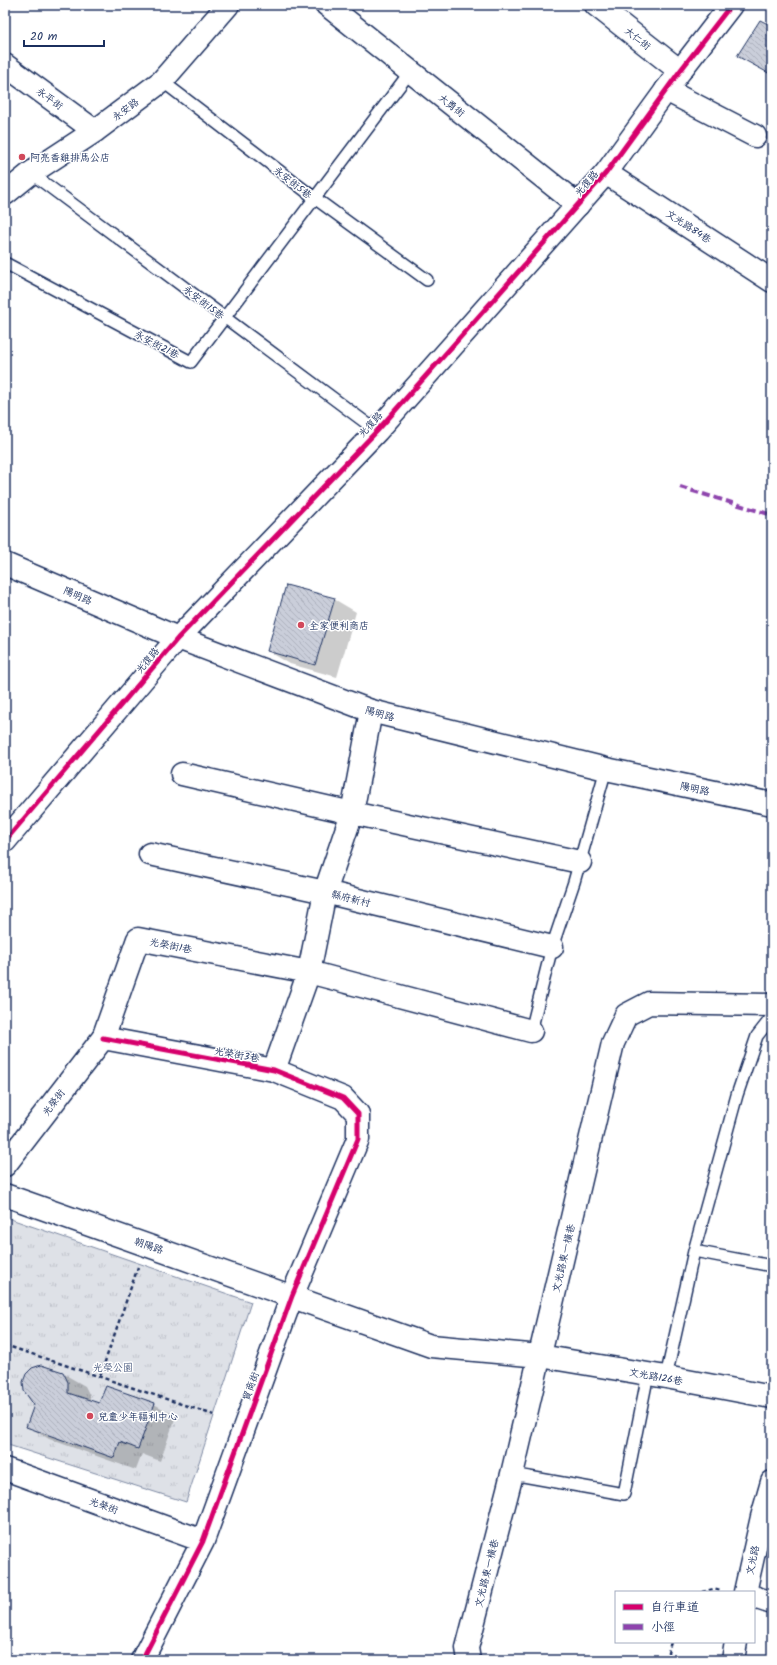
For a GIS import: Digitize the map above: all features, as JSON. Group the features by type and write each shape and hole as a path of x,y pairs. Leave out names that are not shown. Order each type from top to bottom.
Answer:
{"street":[{"name":"永安路","path":"5,194 31,173 95,131 162,81 228,5"},
{"name":"大勇街","path":"327,5 578,205"},
{"name":"大仁街","path":"596,5 680,71"},
{"name":"光復路","path":"5,841 178,638 376,431 606,173 680,71 731,5"},
{"name":"永平街","path":"5,66 95,131"},
{"path":"666,90 755,136"},
{"name":"文光路84巷","path":"606,173 772,281"},
{"name":"陽明路","path":"5,564 178,638 371,711 606,769 772,804"},
{"path":"274,1070 309,972 325,892 352,813 371,711"},
{"path":"182,774 352,813 580,862"},
{"name":"縣府新村","path":"150,854 325,892 552,947"},
{"name":"光榮街1巷","path":"103,1038 138,938 309,972"},
{"path":"309,972 531,1031"},
{"name":"文光路東一橫巷","path":"468,1654 512,1474 613,1043 626,1014 649,1003 772,1005"},
{"name":"光榮街3巷","path":"103,1038 274,1070 344,1098 358,1114"},
{"name":"光榮街","path":"5,1165 103,1038"},
{"name":"貿商街","path":"142,1660 203,1540 292,1296 358,1138 358,1114"},
{"name":"朝陽路","path":"5,1194 292,1296"},
{"path":"292,1296 431,1346 540,1356"},
{"name":"文光路126巷","path":"540,1356 657,1375 772,1397"},
{"name":"光榮街","path":"5,1470 203,1540"},
{"name":"文光路","path":"745,1591 772,1482"},
{"path":"755,1598 772,1602"},
{"path":"732,1660 736,1643"}],"lane":[{"name":"永安街21巷","path":"5,263 191,362 316,199 410,72"},
{"name":"永安街5巷","path":"162,81 316,199 427,280"},
{"name":"永安街15巷","path":"31,173 376,431"},
{"path":"531,1031 552,947 580,862 606,769"},
{"path":"512,1474 624,1494 737,1095 757,1036 772,1017"},
{"path":"694,1251 772,1266"}],"path":[{"path":"100,1376 139,1264"},
{"path":"5,1345 214,1415"},
{"path":"706,1591 713,1589 723,1591"},
{"path":"666,1660 671,1643"}],"green space":[{"name":"光榮公園","path":"5,1217 251,1302 186,1502 5,1444"}],"building":[{"path":"760,20 772,26 772,75 737,56"},
{"name":"全家便利商店","path":"286,585 335,598 315,665 267,651"},
{"name":"兒童少年福利中心","path":"41,1365 63,1372 68,1382 68,1393 99,1403 106,1386 155,1403 138,1449 120,1442 114,1458 26,1427 34,1405 24,1391 23,1382 26,1374 32,1368"}],"marked path":[{"path":"680,487 772,515"}],"cycle path":[{"path":"5,841 178,638 377,431 606,173 680,71 731,5"},
{"path":"103,1038 274,1070 343,1098 358,1114 358,1139 292,1296 203,1541 142,1660"}],"place":[{"name":"阿亮香雞排馬公店","path":"22,157"},
{"name":"全家便利商店","path":"301,625"},
{"name":"兒童少年福利中心","path":"90,1416"}]}
